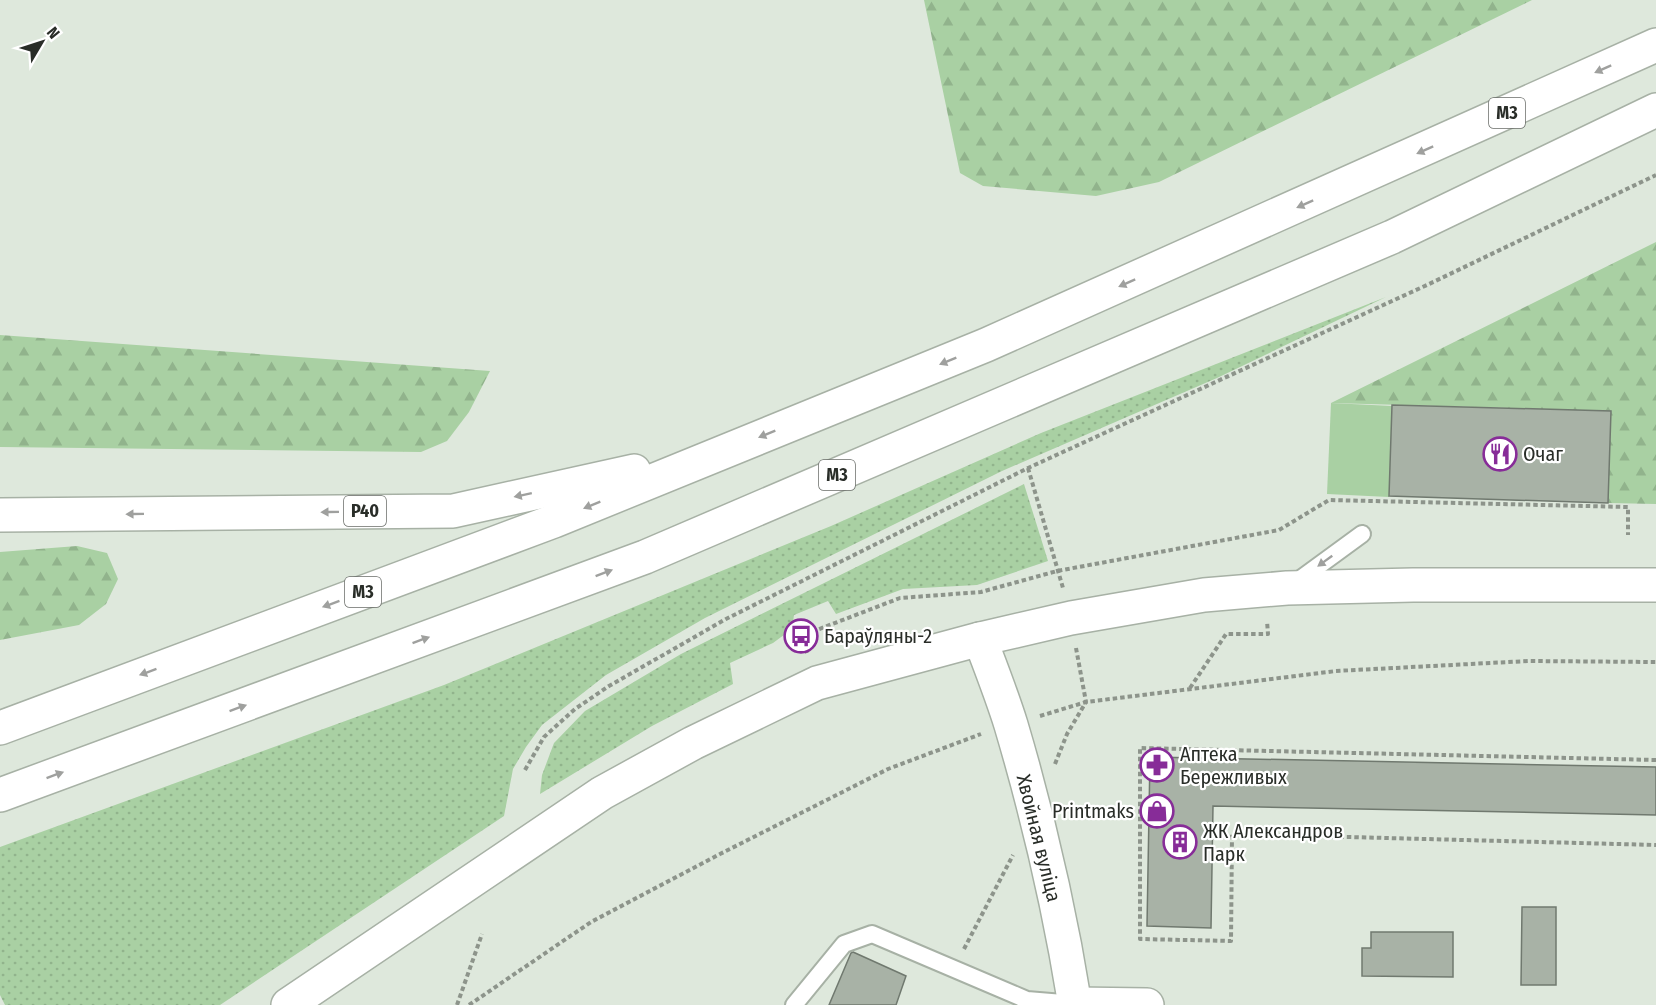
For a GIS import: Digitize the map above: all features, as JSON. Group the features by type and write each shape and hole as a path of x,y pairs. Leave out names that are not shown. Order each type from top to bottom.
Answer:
{"main road":[{"name":"М3","path":"0,728 554,521 986,345 1656,45"},
{"name":"М3","path":"0,795 645,557 1392,237 1656,110"},
{"name":"Р40","path":"0,515 453,511 724,452"},
{"path":"288,1005 602,793 693,744 817,683 980,639 1071,618 1204,595 1287,588 1413,585 1656,585"},
{"name":"Хвойная вуліца","path":"980,639 1011,724 1036,819 1075,1005"},
{"path":"1075,1005 1147,1005"}],"lane":[{"path":"1287,588 1362,534"},
{"path":"794,1005 844,944 872,934 955,968 1027,1003 1075,1005"}],"path":[{"path":"525,770 544,737 575,709 620,680 726,619 1028,468 1427,285 1656,175"},
{"path":"1028,468 1058,571"},
{"path":"801,636 900,598 981,592 1058,571 1279,530 1329,500 1628,507 1628,535"},
{"path":"1054,768 1067,734 1086,702 1071,618"},
{"path":"1190,689 1226,634 1268,634"},
{"path":"469,1005 591,922 888,769 964,739 1086,702 1336,671 1528,662 1656,662"},
{"path":"1656,760 1140,748 1140,939 1231,941 1232,834 1656,845"},
{"path":"955,968 991,894 1026,831 1036,819"},
{"path":"457,1005 482,934"}],"green space":[{"path":"924,0 1532,0 1159,182 1096,196 983,186 960,173"},
{"path":"1656,242 1656,504 1608,503 1611,411 1331,403"},
{"path":"1386,297 1217,378 1002,471 705,618 606,675 542,725 526,747 513,769 504,816 220,1005 5,1005 0,995 0,847 444,685 831,526 1041,433"},
{"path":"0,335 490,371 469,412 447,441 421,452 0,447"},
{"path":"1331,403 1392,406 1389,497 1327,494"},
{"path":"1024,484 1048,561 977,585 903,589 836,614 828,601 794,615 792,629 773,643 730,663 733,684 652,726 540,794 542,775 554,743 585,711 681,654"},
{"path":"77,546 107,553 118,579 106,604 79,625 0,640 0,552"}],"building":[{"name":"Очаг","path":"1392,405 1611,411 1608,503 1389,496"},
{"name":"ЖК Александров Парк","path":"1150,757 1656,767 1656,815 1213,806 1211,928 1147,926"},
{"path":"1522,907 1556,907 1556,985 1521,985"},
{"path":"1371,932 1453,932 1453,977 1362,976 1362,948 1371,948"},
{"path":"853,952 906,976 896,1005 829,1005"}],"place":[{"name":"Очаг","path":"1500,454"},
{"name":"Бараўляны-2","path":"801,636"},
{"name":"Аптека Бережливых","path":"1157,765"},
{"name":"Printmaks","path":"1157,811"},
{"name":"ЖК Александров Парк","path":"1180,842"}]}
